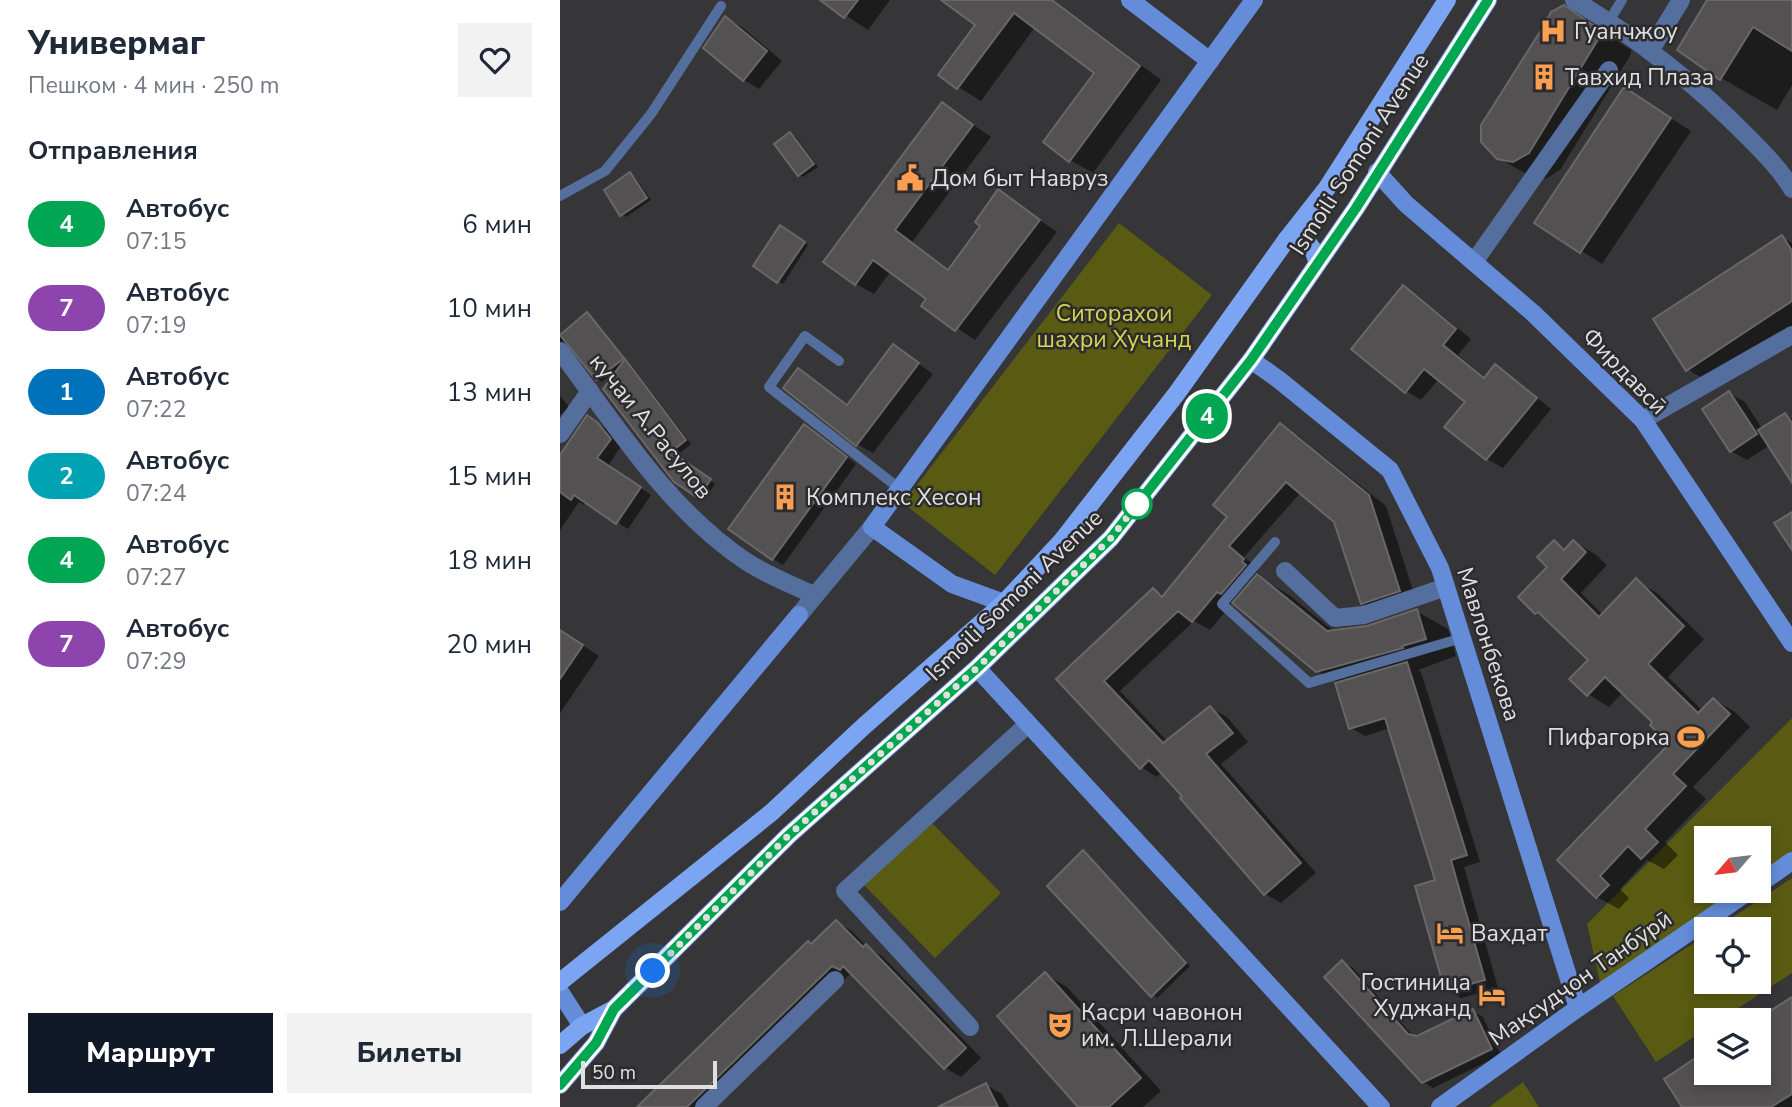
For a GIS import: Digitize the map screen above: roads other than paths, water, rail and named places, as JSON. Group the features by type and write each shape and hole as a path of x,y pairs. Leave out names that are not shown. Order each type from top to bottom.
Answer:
{"main road":[{"name":"Ismoili Somoni Avenue","path":"560,982 772,812 864,726 1004,603 1061,542 1177,393 1287,239 1327,188 1447,0"},
{"name":"Ismoili Somoni Avenue","path":"560,1045 582,1026 614,1009 789,835 977,668 1111,538 1251,360 1356,208 1488,0"},
{"path":"1287,239 1302,239 1308,242 1315,251 1317,263"}],"street":[{"path":"1130,0 1210,61"},
{"path":"560,902 872,527 1254,0"},
{"path":"1574,0 1650,51 1725,114 1783,173 1792,189"},
{"path":"1650,51 1681,0"},
{"path":"1474,262 1608,70"},
{"name":"Фирдавсӣ","path":"1377,172 1406,204 1533,313 1643,420 1792,643"},
{"path":"1643,420 1787,338"},
{"name":"кучаи А.Расулов","path":"560,351 658,480 697,523 748,562 814,595"},
{"name":"Мавлонбекова","path":"1251,360 1391,470 1440,568 1578,1008"},
{"path":"560,434 590,391"},
{"path":"872,527 952,584 1004,603"},
{"path":"1285,571 1335,618 1364,615 1446,587"},
{"path":"977,668 1381,1107"},
{"path":"970,1027 845,891 1028,724"},
{"path":"1771,876 1792,861"},
{"name":"Мақсудҷон Танбӯрӣ","path":"1440,1107 1731,903"},
{"path":"704,1107 835,980"},
{"path":"560,992 582,1026"},
{"path":"560,1084 596,1043 614,1009"}],"lane":[{"path":"1609,21 1622,0"},
{"path":"560,195 605,171 651,114 721,6"},
{"path":"839,361 805,336 769,387 900,489"},
{"path":"1275,542 1222,604 1309,683 1462,638"}],"place":[{"name":"Гуанчжоу","path":"1553,31"},
{"name":"Тавхид Плаза","path":"1544,77"},
{"name":"Дом быт Навруз","path":"910,178"},
{"name":"Комплекс Хесон","path":"785,497"},
{"name":"Пифагорка","path":"1691,737"},
{"name":"Вахдат","path":"1450,933"},
{"name":"Гостиница Худжанд","path":"1492,995"},
{"name":"Касри чавонон им. Л.Шерали","path":"1060,1025"}],"park label":[{"name":"Ситорахои шахри Хучанд","path":"1114,326"}]}
